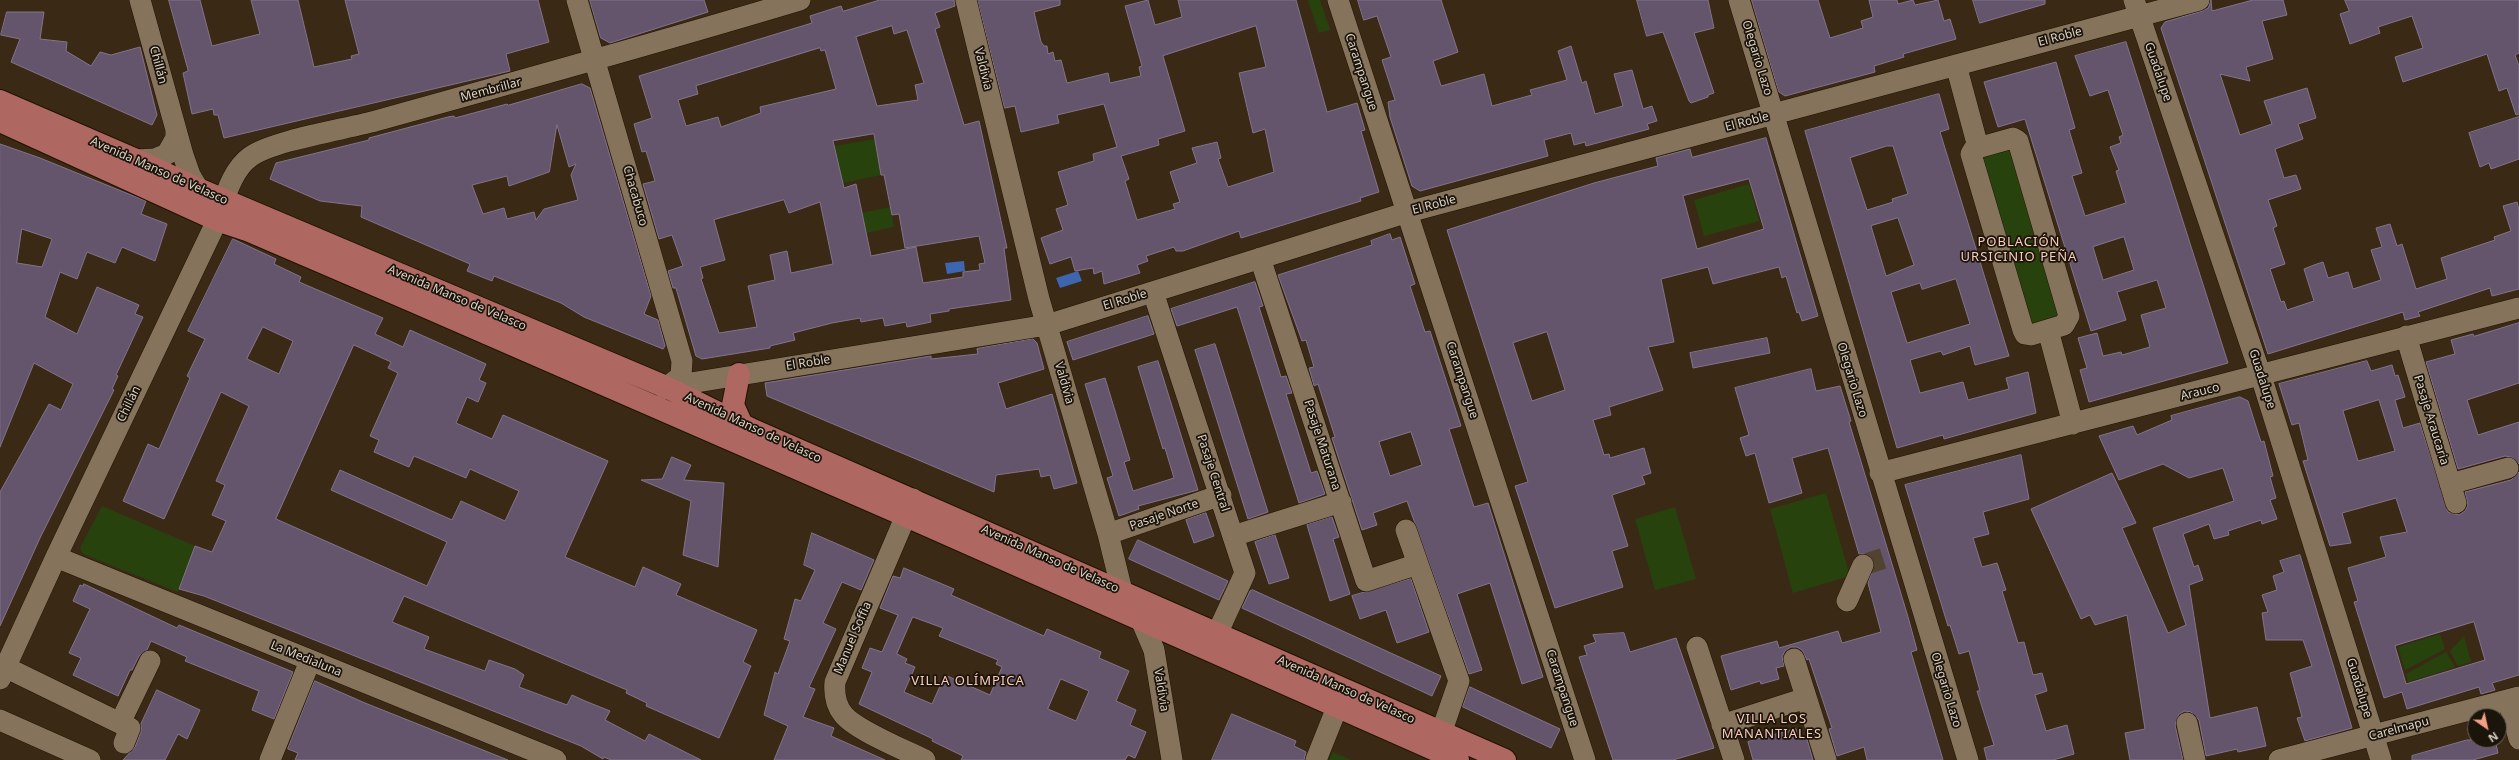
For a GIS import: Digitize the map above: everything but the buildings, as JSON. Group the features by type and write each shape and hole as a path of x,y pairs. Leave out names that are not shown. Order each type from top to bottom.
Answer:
{"main road":[{"name":"Avenida Manso de Velasco","path":"0,101 198,189 221,210 247,230 654,407 1122,591 1213,642 1438,741 1502,760"},
{"name":"Avenida Manso de Velasco","path":"0,120 221,210 666,386 1142,622 1213,642"},
{"path":"739,374 733,405 742,425"},
{"name":"Avenida Manso de Velasco","path":"1438,741 1458,760"}],"street":[{"name":"Chillán","path":"140,0 176,130 190,175 198,189"},
{"name":"Chacabuco","path":"577,0 596,61 682,361 681,376 666,386"},
{"name":"Membrillar","path":"221,210 241,167 249,157 261,150 349,128 596,61 800,0"},
{"name":"Valdivia","path":"966,0 1047,325 1108,534 1122,591 1142,622 1154,650 1172,760"},
{"name":"Carampangue","path":"1338,0 1585,760"},
{"name":"Olegario Lazo","path":"1739,0 1880,473 1896,554 1968,760"},
{"name":"El Roble","path":"666,386 1047,325 1408,212 1956,65 2137,8 2199,0"},
{"name":"Guadalupe","path":"2137,8 2261,376 2381,760"},
{"path":"1956,65 1978,148"},
{"path":"135,160 155,159 168,154 176,138 176,130"},
{"path":"2013,138 2018,141 2069,316 2064,325 2048,330 2031,335 2026,334 2023,330 1971,154 1972,151 1978,148 2013,138"},
{"name":"Chillán","path":"3,673 56,557 221,210"},
{"name":"Pasaje Maturana","path":"1260,258 1366,581 1418,564"},
{"name":"Pasaje Central","path":"1153,292 1245,573 1213,642"},
{"name":"Arauco","path":"1880,473 2261,376 2406,336 2519,308"},
{"path":"2048,330 2073,424"},
{"name":"Pasaje Araucaria","path":"2406,336 2453,494 2508,468"},
{"path":"654,407 666,386"},
{"name":"Pasaje Norte","path":"1108,534 1221,496"},
{"path":"1233,536 1341,502"},
{"name":"Manuel Soffia","path":"910,508 834,682 834,691 844,715 858,726 925,760"},
{"path":"1406,530 1459,681 1438,741"},
{"name":"La Medialuna","path":"56,557 556,760"},
{"path":"1847,601 1863,565"},
{"path":"1697,647 1734,760"},
{"path":"1794,659 1826,760"},
{"path":"120,723 150,660"},
{"path":"270,760 310,661"},
{"path":"3,673 130,728 124,743"},
{"path":"1316,760 1341,698"},
{"path":"1722,724 1806,698"},
{"path":"2514,699 2519,739"},
{"name":"Carelmapu","path":"2279,760 2514,699"},
{"path":"0,720 90,760"},
{"path":"2187,723 2195,760"}],"green space":[{"path":"1308,0 1320,0 1330,30 1319,33"},
{"path":"875,139 881,175 843,183 834,146"},
{"path":"2009,146 2061,318 2032,329 1982,155"},
{"path":"1749,184 1759,221 1704,236 1694,200"},
{"path":"890,207 894,227 866,233 861,213"},
{"path":"1826,493 1850,576 1793,593 1770,509"},
{"path":"102,506 195,546 178,592 83,554 80,548"},
{"path":"1675,507 1696,579 1655,590 1635,519"},
{"path":"2440,634 2445,649 2405,670 2398,647"},
{"path":"2464,636 2471,662 2458,666 2450,651"},
{"path":"2446,652 2455,667 2408,682 2406,674"},
{"path":"1333,752 1351,760 1329,760"}],"water":[{"path":"964,261 965,271 947,274 945,263"},
{"path":"1078,271 1082,281 1060,288 1056,278"}],"tunnel":[{"path":"1863,565 1888,557"}],"district":[{"name":"POBLACIÓN URSICINIO PEÑA","path":"2019,250"},
{"name":"VILLA OLÍMPICA","path":"968,681"},
{"name":"VILLA LOS MANANTIALES","path":"1772,726"}]}
